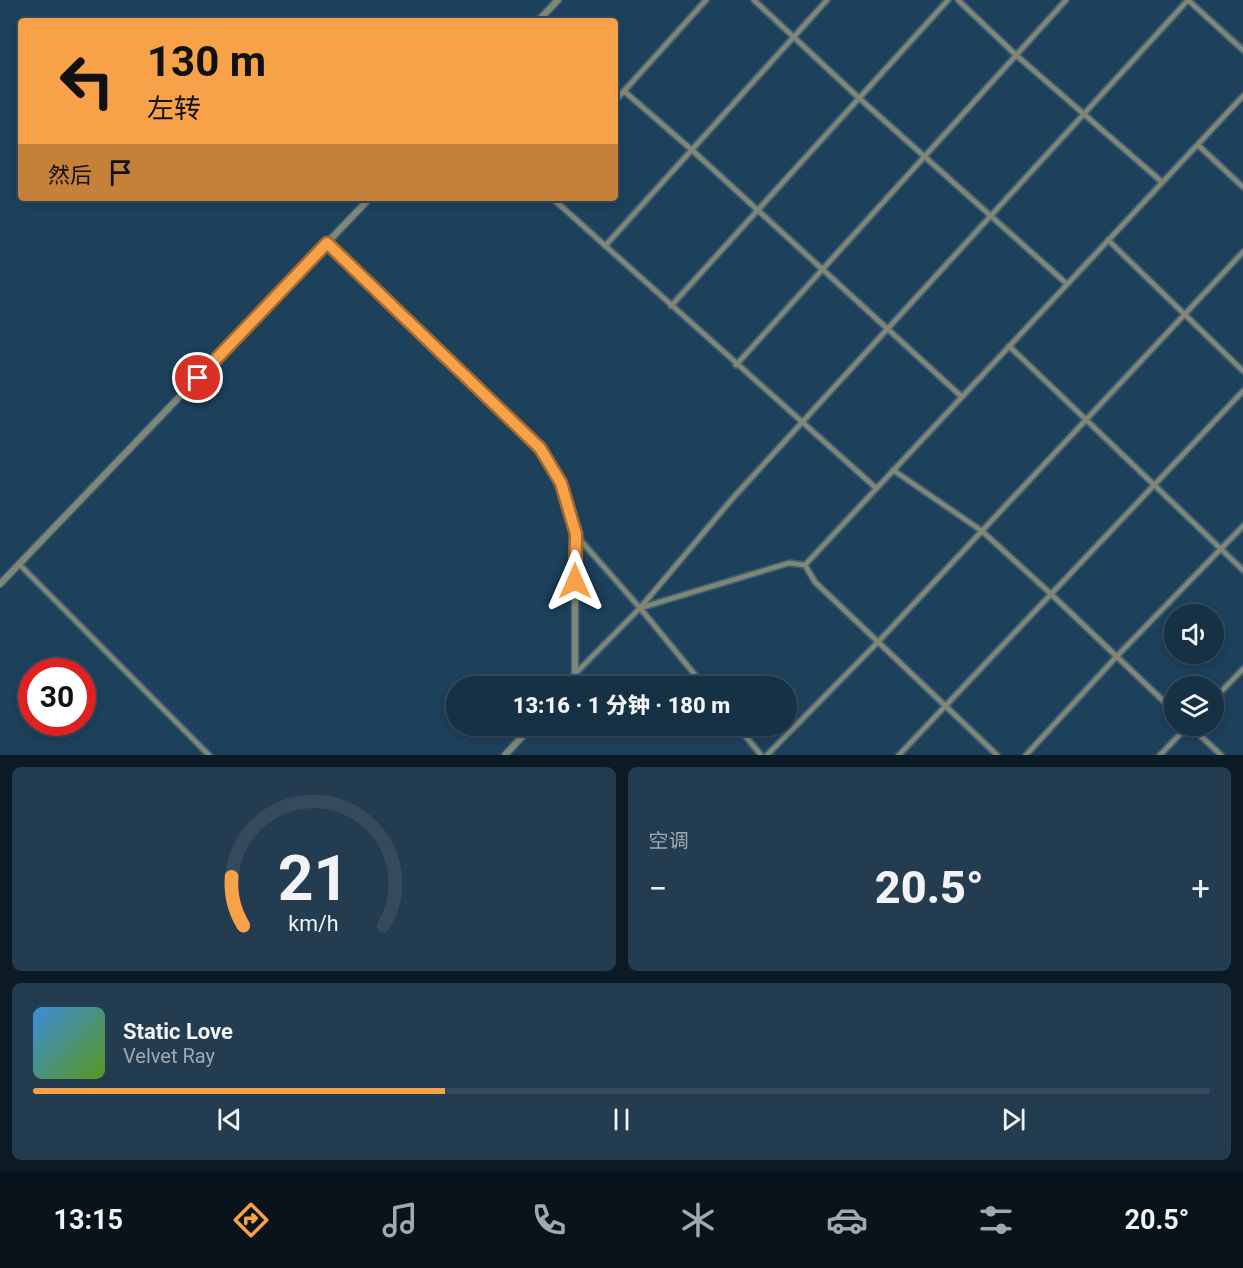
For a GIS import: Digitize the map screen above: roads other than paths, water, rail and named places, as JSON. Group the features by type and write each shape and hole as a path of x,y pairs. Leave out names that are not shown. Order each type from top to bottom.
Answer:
{"street":[{"path":"541,18 558,0"},
{"path":"0,584 367,201"},
{"path":"327,243 540,448 561,483 576,534 575,674"},
{"path":"505,755 523,736"}],"lane":[{"path":"618,98 706,0"},
{"path":"753,0 1067,284"},
{"path":"605,246 827,0"},
{"path":"671,306 948,0"},
{"path":"958,0 1016,55 1162,182"},
{"path":"736,365 1066,0"},
{"path":"575,674 640,608 732,499 1188,0 1243,50"},
{"path":"624,91 692,150 962,397"},
{"path":"805,565 1243,96"},
{"path":"1198,145 1243,187"},
{"path":"555,201 876,488"},
{"path":"1108,240 1243,371"},
{"path":"767,755 878,642 1243,252"},
{"path":"1009,346 1243,570"},
{"path":"899,755 1243,391"},
{"path":"893,470 982,531 1052,594 1164,701"},
{"path":"1026,755 1117,656 1243,526"},
{"path":"576,534 696,676"},
{"path":"640,608 789,563 805,565"},
{"path":"19,564 209,755"},
{"path":"805,565 815,582 997,755"},
{"path":"1224,689 1243,669"},
{"path":"745,736 761,755"},
{"path":"1160,755 1179,736"},
{"path":"1200,736 1221,755"}]}
